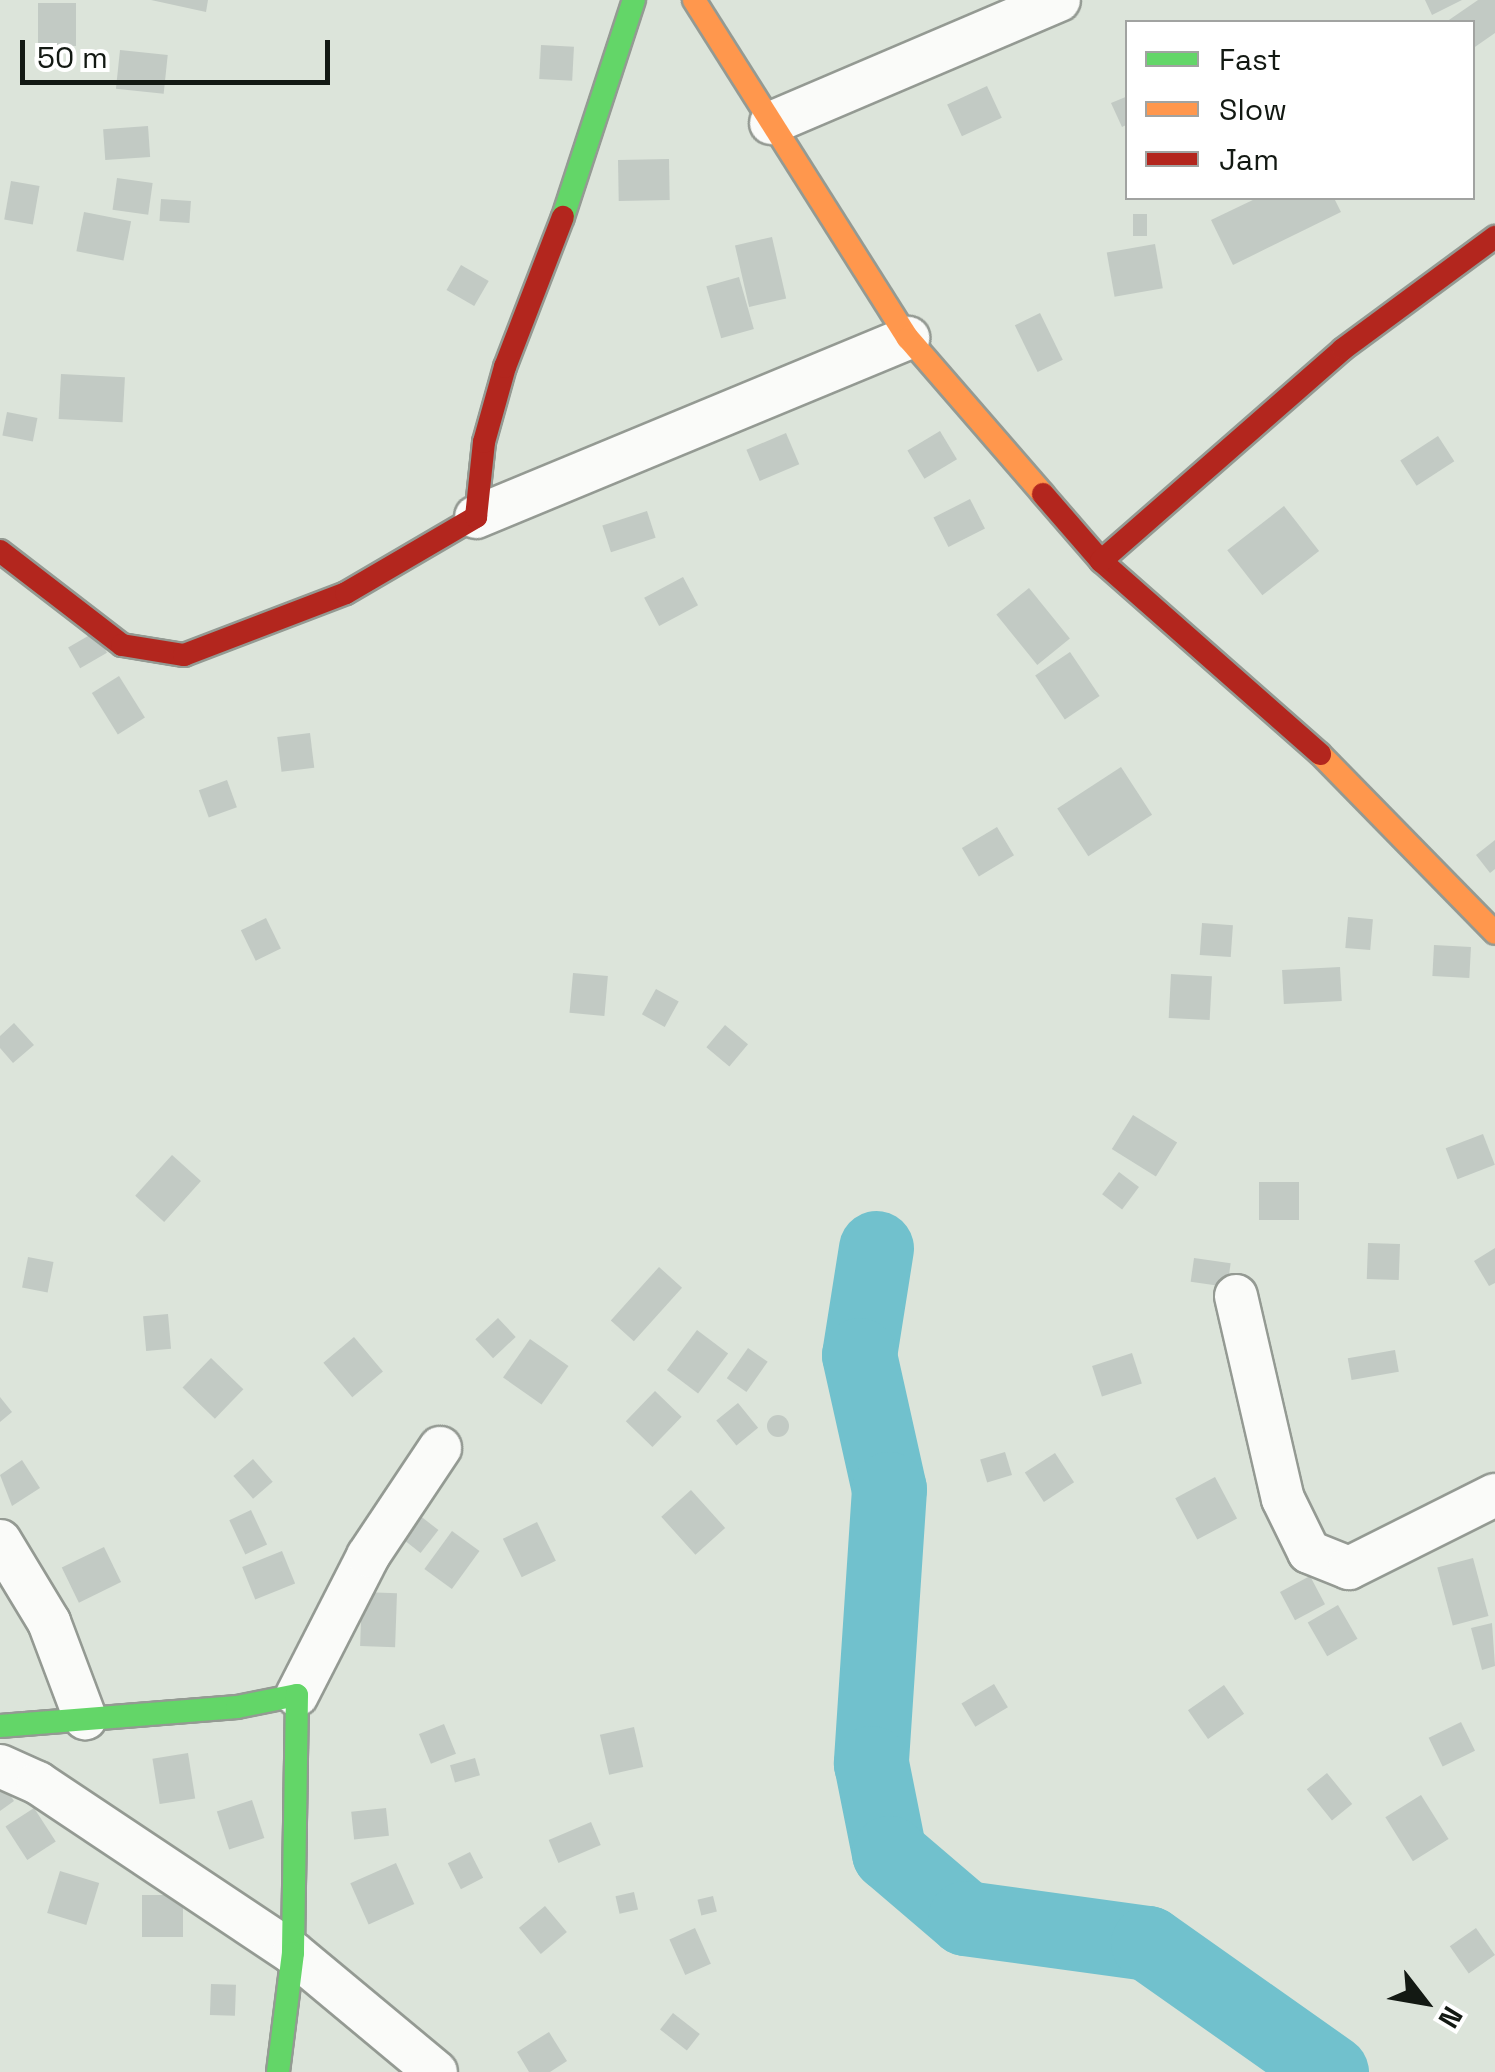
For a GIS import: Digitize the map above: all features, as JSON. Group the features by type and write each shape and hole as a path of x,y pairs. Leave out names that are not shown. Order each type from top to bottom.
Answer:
{"street":[{"path":"476,517 484,442 504,367 562,220 634,0"},
{"path":"694,0 908,338 1101,561 1274,707 1495,933"},
{"path":"771,123 1059,0"},
{"path":"1101,561 1343,349 1495,237"},
{"path":"0,551 122,645 150,654 184,655 346,593 414,558 476,517 908,338"},
{"path":"1236,1296 1278,1480 1310,1552 1348,1568 1495,1495"},
{"path":"278,2072 293,1953 297,1695 360,1570 440,1448"},
{"path":"0,1540 49,1622 85,1718"},
{"path":"0,1726 297,1695"},
{"path":"0,1766 38,1783 293,1953 436,2072"}],"building":[{"path":"151,0 208,0 206,12"},
{"path":"1425,0 1462,0 1432,15"},
{"path":"1478,0 1495,0 1495,33 1475,47 1475,20 1449,20"},
{"path":"38,3 76,3 76,46 38,46"},
{"path":"541,45 574,47 572,81 539,79"},
{"path":"120,50 168,55 164,94 116,89"},
{"path":"987,86 1002,118 962,136 947,105"},
{"path":"1125,97 1125,126 1122,127 1111,103"},
{"path":"148,126 150,157 105,160 103,129"},
{"path":"669,159 670,200 619,201 618,160"},
{"path":"117,178 153,183 148,215 113,210"},
{"path":"11,181 40,186 33,224 4,219"},
{"path":"161,199 191,201 189,223 159,221"},
{"path":"1253,200 1335,200 1341,212 1233,265 1211,220"},
{"path":"84,212 131,221 123,260 76,251"},
{"path":"1133,214 1147,214 1147,236 1133,236"},
{"path":"772,237 786,298 749,307 735,246"},
{"path":"1155,244 1163,288 1115,297 1107,253"},
{"path":"461,265 489,281 474,306 446,290"},
{"path":"739,277 754,329 721,338 706,286"},
{"path":"1040,313 1063,360 1038,372 1015,325"},
{"path":"61,374 125,377 123,422 59,419"},
{"path":"7,412 37,418 33,441 2,436"},
{"path":"940,431 957,459 924,479 907,451"},
{"path":"786,433 799,464 760,481 746,450"},
{"path":"1438,436 1454,461 1417,486 1400,461"},
{"path":"970,499 985,528 948,547 933,518"},
{"path":"1284,506 1319,551 1262,595 1227,550"},
{"path":"647,511 656,538 611,552 602,526"},
{"path":"683,577 698,605 659,626 644,598"},
{"path":"1029,588 1070,639 1037,665 996,614"},
{"path":"95,632 107,653 80,668 68,648"},
{"path":"1070,652 1100,696 1065,719 1035,675"},
{"path":"119,676 145,718 118,735 92,693"},
{"path":"310,733 314,768 282,772 277,737"},
{"path":"1121,767 1152,815 1088,856 1057,808"},
{"path":"227,780 237,807 209,818 199,790"},
{"path":"997,827 1014,855 979,876 962,848"},
{"path":"1495,840 1495,869 1490,873 1476,855"},
{"path":"1348,917 1373,919 1370,950 1345,948"},
{"path":"266,918 281,949 256,961 241,930"},
{"path":"1202,923 1233,925 1231,957 1200,955"},
{"path":"1434,945 1471,947 1469,978 1432,976"},
{"path":"1340,967 1342,1001 1284,1004 1282,970"},
{"path":"573,973 608,976 604,1016 570,1013"},
{"path":"1171,974 1212,976 1210,1020 1169,1018"},
{"path":"656,989 679,1002 665,1027 642,1014"},
{"path":"14,1023 34,1045 13,1063 0,1048 0,1036"},
{"path":"725,1025 748,1044 729,1066 706,1047"},
{"path":"1133,1115 1177,1143 1156,1176 1112,1149"},
{"path":"1483,1134 1495,1165 1457,1179 1446,1148"},
{"path":"172,1155 201,1181 164,1222 135,1196"},
{"path":"1119,1172 1139,1187 1122,1209 1102,1194"},
{"path":"1259,1182 1299,1182 1299,1220 1259,1220"},
{"path":"1368,1243 1400,1244 1399,1280 1367,1279"},
{"path":"1495,1248 1495,1283 1489,1286 1474,1261"},
{"path":"28,1257 54,1262 48,1292 22,1287"},
{"path":"1194,1258 1231,1263 1227,1287 1191,1282"},
{"path":"659,1267 682,1288 634,1341 611,1321"},
{"path":"168,1314 171,1349 146,1351 143,1316"},
{"path":"498,1318 516,1337 493,1358 475,1339"},
{"path":"697,1330 728,1353 698,1393 667,1370"},
{"path":"354,1337 383,1371 352,1397 323,1363"},
{"path":"530,1339 569,1366 542,1404 503,1378"},
{"path":"748,1348 768,1362 746,1392 727,1378"},
{"path":"1395,1350 1399,1372 1352,1380 1348,1358"},
{"path":"1132,1353 1142,1383 1102,1396 1092,1366"},
{"path":"211,1358 243,1389 215,1419 183,1387"},
{"path":"655,1391 682,1417 652,1447 626,1421"},
{"path":"0,1397 12,1412 0,1422"},
{"path":"738,1403 758,1428 736,1445 716,1421"},
{"path":"778,1415 786,1418 786,1434 778,1437 770,1434 767,1426 770,1418"},
{"path":"1005,1452 1012,1475 987,1483 980,1460"},
{"path":"1055,1453 1074,1482 1044,1502 1025,1473"},
{"path":"253,1459 273,1482 253,1499 233,1476"},
{"path":"22,1460 40,1488 12,1506 0,1475"},
{"path":"1215,1477 1237,1518 1197,1540 1175,1498"},
{"path":"691,1490 725,1528 695,1555 661,1517"},
{"path":"251,1510 267,1544 245,1555 229,1520"},
{"path":"414,1511 438,1530 421,1553 396,1534"},
{"path":"537,1522 556,1561 522,1577 503,1539"},
{"path":"452,1531 480,1551 452,1589 424,1569"},
{"path":"104,1547 121,1582 79,1603 62,1568"},
{"path":"282,1551 295,1583 255,1600 242,1567"},
{"path":"1473,1558 1489,1616 1453,1626 1437,1568"},
{"path":"1310,1576 1325,1604 1295,1620 1280,1592"},
{"path":"362,1592 397,1593 395,1647 360,1646"},
{"path":"1338,1605 1358,1639 1327,1656 1308,1622"},
{"path":"1492,1623 1495,1666 1482,1670 1471,1628"},
{"path":"994,1684 1008,1707 975,1727 961,1704"},
{"path":"1224,1685 1244,1714 1208,1739 1188,1710"},
{"path":"1461,1722 1475,1751 1443,1767 1429,1738"},
{"path":"444,1724 456,1754 431,1764 419,1734"},
{"path":"634,1727 643,1767 609,1775 600,1735"},
{"path":"188,1753 195,1798 160,1804 152,1759"},
{"path":"475,1758 480,1775 455,1782 450,1765"},
{"path":"1327,1773 1352,1804 1332,1820 1307,1789"},
{"path":"0,1780 14,1801 0,1811"},
{"path":"1421,1795 1449,1839 1413,1861 1385,1817"},
{"path":"252,1800 264,1838 229,1849 217,1811"},
{"path":"34,1808 56,1842 27,1860 5,1827"},
{"path":"386,1808 389,1836 354,1840 351,1812"},
{"path":"591,1822 601,1845 558,1863 549,1840"},
{"path":"470,1852 483,1878 461,1889 448,1863"},
{"path":"396,1863 414,1904 369,1924 350,1883"},
{"path":"60,1871 99,1883 86,1925 47,1913"},
{"path":"634,1892 638,1910 620,1914 615,1896"},
{"path":"142,1895 183,1895 183,1937 142,1937"},
{"path":"713,1896 717,1912 701,1915 697,1900"},
{"path":"545,1906 567,1932 541,1954 519,1928"},
{"path":"695,1928 711,1964 685,1975 669,1939"},
{"path":"1476,1928 1495,1955 1469,1973 1450,1946"},
{"path":"211,1984 236,1985 235,2016 210,2015"},
{"path":"673,2013 700,2034 687,2050 660,2030"},
{"path":"549,2032 567,2061 550,2072 529,2072 517,2052"}],"waterway":[{"path":"876,1248 859,1355 889,1489 871,1763 889,1853 965,1918 1148,1943 1331,2072"}],"traffic: fast":[{"path":"563,217 634,0"},
{"path":"0,1726 237,1707 297,1695 293,1953 278,2072"}],"traffic: slow":[{"path":"694,0 908,338 1043,494"},
{"path":"1320,754 1495,933"}],"traffic: jam":[{"path":"0,551 122,645 184,655 346,593 476,517 484,442 505,367 563,217"},
{"path":"1101,561 1343,349 1495,237"},
{"path":"1043,494 1101,561 1320,754"}]}
